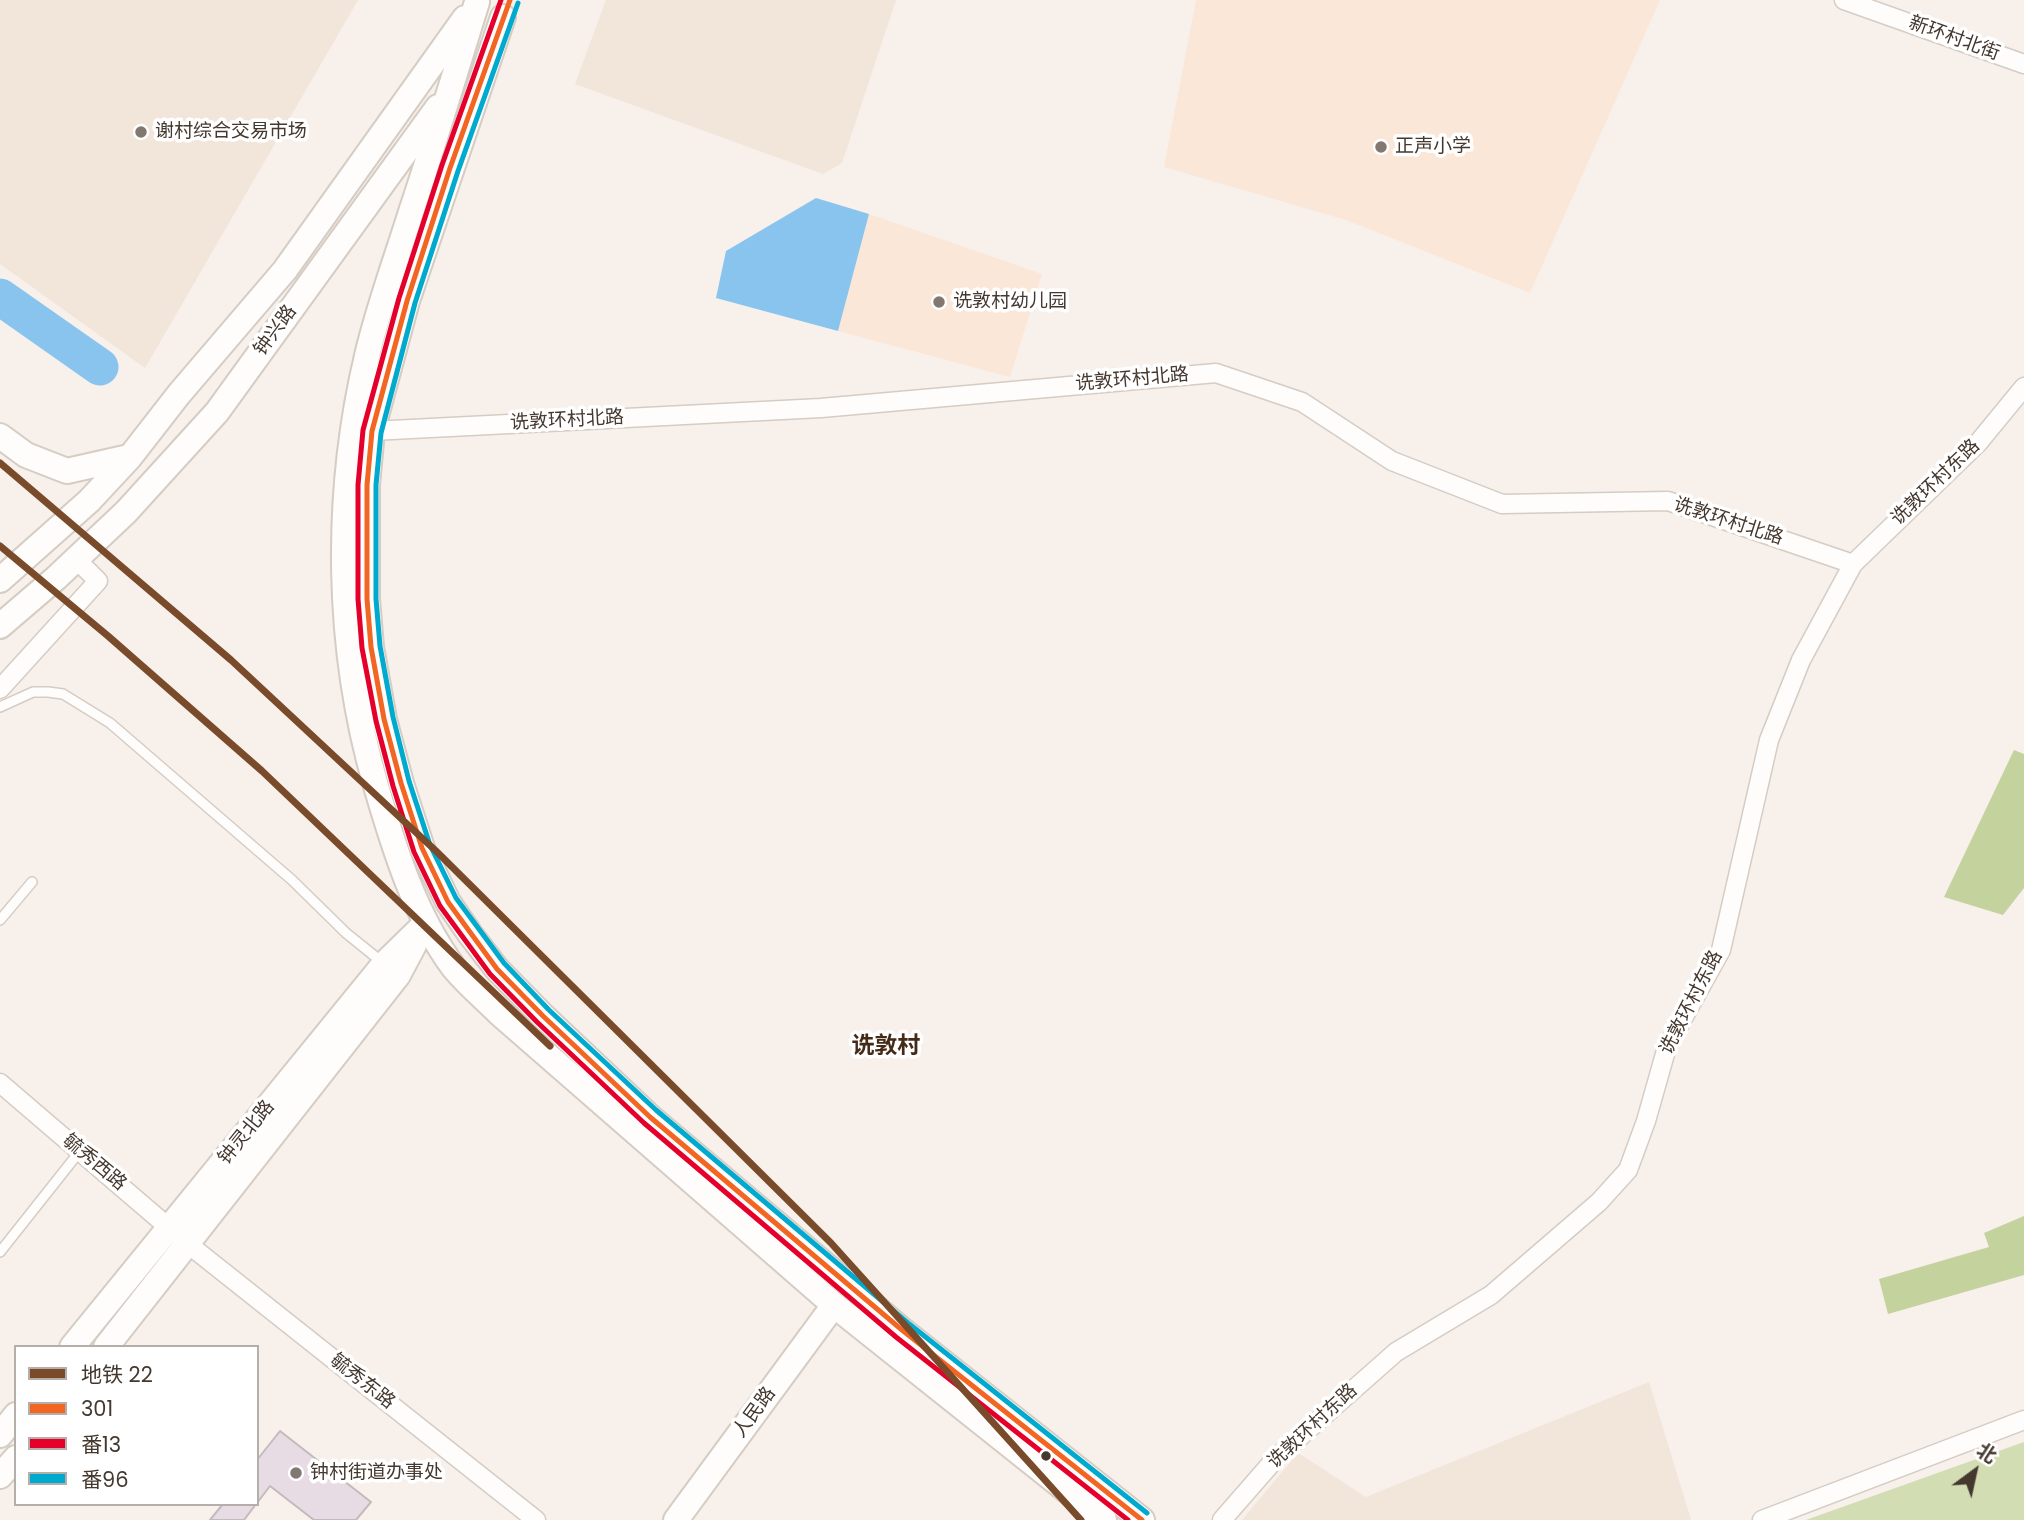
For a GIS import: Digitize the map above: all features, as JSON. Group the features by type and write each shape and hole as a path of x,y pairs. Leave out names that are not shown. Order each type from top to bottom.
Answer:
{"main road":[{"path":"477,1 450,90 407,301 372,431 366,506 371,647 384,719 422,848 447,902 497,969 650,1116 913,1339 1142,1520"},
{"name":"钟兴路","path":"0,580 89,501 130,457 179,394 285,270 477,1"},
{"path":"506,8 373,335 349,457 345,606 355,702 365,750 382,807 426,923 455,969 499,1014 834,1305 1104,1520"},
{"name":"钟兴路","path":"0,626 126,512 217,412 450,90 506,8"},
{"path":"373,145 433,183"},
{"path":"0,436 26,455 68,471 130,457"},
{"name":"钟灵北路","path":"108,1345 188,1244 426,923"},
{"name":"钟灵北路","path":"74,1345 169,1227 391,970"},
{"name":"人民路","path":"676,1520 834,1305"},
{"path":"0,1435 14,1418"},
{"path":"0,1476 14,1460"}],"street":[{"name":"新环村北街","path":"1844,0 2024,64"},
{"name":"诜敦环村北路","path":"372,431 821,408 1216,373 1301,402 1392,460 1502,503 1668,501 1853,564"},
{"name":"诜敦环村东路","path":"1222,1520 1276,1458 1396,1352 1491,1295 1599,1202 1628,1170 1646,1121 1667,1047 1721,950 1769,740 1801,660 1853,564 1978,443 2024,387"},
{"path":"0,689 98,581 76,559"},
{"name":"钟灵北路","path":"426,923 447,902"},
{"name":"毓秀西路","path":"0,1083 188,1244"},
{"name":"毓秀东路","path":"188,1244 536,1520"},
{"path":"1762,1520 2024,1420"}],"lane":[{"path":"0,707 33,692 63,694 110,723 292,880 346,933 391,970"},
{"path":"0,920 32,882"},
{"path":"0,1252 80,1151"}],"shaded area":[{"name":"谢村综合交易市场","path":"0,0 358,0 145,368 0,264"},
{"path":"606,0 896,0 842,163 823,174 575,84"},
{"name":"正声小学","path":"1196,0 1660,0 1530,293 1346,220 1164,167"},
{"name":"诜敦村幼儿园","path":"869,214 1042,274 1010,377 838,331"},
{"path":"1649,1382 1691,1520 1242,1520 1298,1453 1366,1497"}],"green space":[{"path":"2014,750 2024,754 2024,888 2003,915 1944,897"},
{"path":"2024,1216 2024,1275 1888,1314 1879,1279 1989,1247 1984,1233"},
{"path":"2024,1442 2024,1520 1806,1520"}],"water":[{"path":"816,198 869,214 838,331 716,298 726,251"}],"building":[{"name":"钟村街道办事处","path":"280,1431 371,1502 356,1520 314,1520 270,1486 259,1500 259,1457"},
{"name":"钟村街道办事处","path":"221,1506 254,1506 244,1520 210,1520"}],"waterway":[{"path":"0,297 100,367"}],"metro line":[{"name":"22","path":"0,463 231,660 436,851 831,1243 1081,1520"},
{"name":"22","path":"0,546 262,771 550,1046"}],"transit line":[{"name":"番13","path":"501,0 442,165 399,298 363,430 358,485 358,599 362,648 376,721 414,852 440,906 490,974 644,1123 896,1337 1128,1520"},
{"name":"301","path":"510,0 450,168 407,301 372,431 367,485 367,599 371,647 384,719 422,848 448,902 497,969 650,1117 902,1330 1142,1520"},
{"name":"番96","path":"518,3 458,171 415,303 381,433 376,485 376,599 380,646 393,717 409,781 430,845 456,898 504,963 549,1010 656,1110 908,1323 1147,1513"}],"place":[{"name":"谢村综合交易市场","path":"141,132"},
{"name":"正声小学","path":"1381,147"},
{"name":"诜敦村幼儿园","path":"939,302"},
{"name":"钟村街道办事处","path":"296,1473"}],"district":[{"name":"诜敦村","path":"886,1047"}]}
